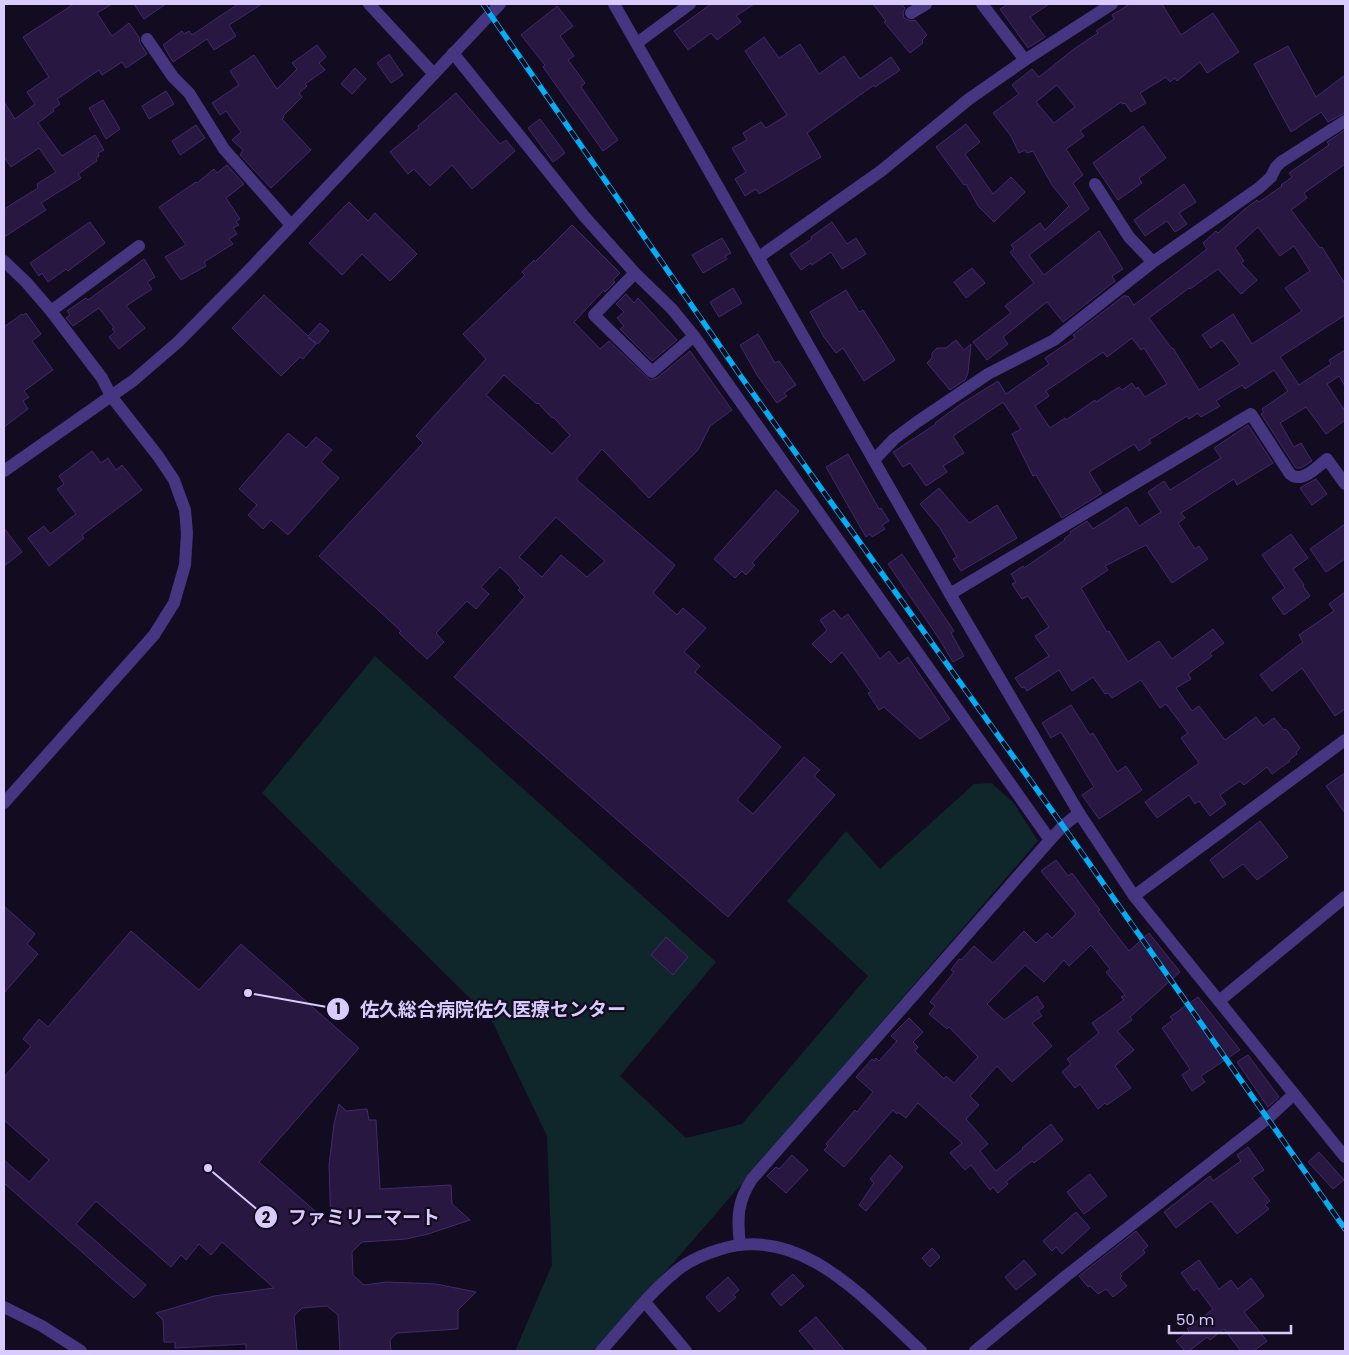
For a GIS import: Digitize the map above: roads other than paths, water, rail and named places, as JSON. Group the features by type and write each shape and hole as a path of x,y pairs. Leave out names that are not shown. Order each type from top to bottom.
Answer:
{"street":[{"path":"369,4 433,73"},
{"path":"4,471 134,380 178,342 500,4"},
{"path":"614,4 950,594 1079,813 1134,896 1345,1157"},
{"path":"637,43 690,4"},
{"path":"911,13 926,4"},
{"path":"982,4 1024,60"},
{"path":"759,257 881,171 969,99 1024,60 1112,4"},
{"path":"147,39 173,77 189,93 224,149 291,225"},
{"path":"453,53 578,208 635,273 672,309 694,336 1050,840"},
{"path":"874,460 894,439 988,374 1054,340 1152,262 1259,188 1271,177 1281,162 1345,121"},
{"path":"1095,184 1128,237 1152,262"},
{"path":"51,311 139,246"},
{"path":"4,261 26,282 51,311 102,378 111,396 158,456 174,480 185,510 187,533 185,566 174,603 154,636 4,804"},
{"path":"635,273 594,315 652,372 694,336"},
{"path":"950,594 1251,414 1294,478 1301,478 1327,459 1345,484"},
{"path":"1134,896 1345,740"},
{"path":"740,1245 737,1222 740,1201 752,1179 1050,840 1079,813"},
{"path":"1219,1001 1345,897"},
{"path":"975,1351 1073,1270 1268,1119 1294,1094"},
{"path":"601,1351 662,1283 676,1271 695,1259 726,1247 768,1245 798,1253 830,1270 921,1351"},
{"path":"645,1302 686,1351"},
{"path":"4,1307 42,1326 81,1351"}],"railway":[{"path":"483,4 742,378 1063,826 1345,1229"}],"place":[{"name":"佐久総合病院佐久医療センター","path":"248,993"},
{"name":"ファミリーマート","path":"208,1168"}]}
